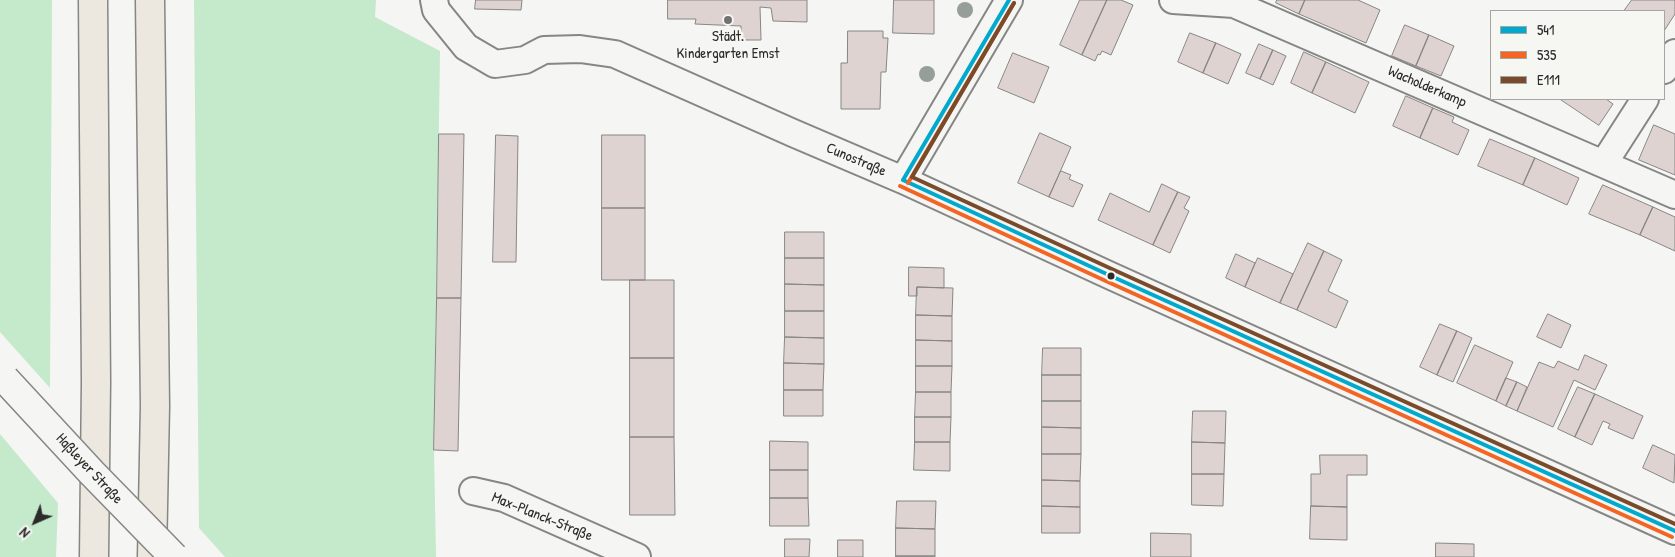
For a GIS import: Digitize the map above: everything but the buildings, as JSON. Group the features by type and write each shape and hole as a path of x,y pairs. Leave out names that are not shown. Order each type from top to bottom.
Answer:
{"highway":[{"path":"93,0 96,382 94,557"},
{"path":"150,0 155,406 152,557"}],"main road":[{"name":"Haßleyer Straße","path":"5,379 92,473 174,557"}],"street":[{"name":"Cunostraße","path":"434,0 436,10 466,47 495,64 525,60 544,50 580,49 615,54 903,180 1675,531"},
{"path":"903,180 1009,0"},
{"name":"Wacholderkamp","path":"1173,0 1234,4 1675,195"},
{"path":"1665,68 1675,53"},
{"path":"1604,163 1644,100"},
{"name":"Max-Planck-Straße","path":"473,491 504,498 637,557"}],"green space":[{"path":"0,0 52,0 50,388 0,332"},
{"path":"194,0 376,0 375,17 440,51 434,450 436,557 225,557 199,528"},
{"path":"0,434 58,503 56,557 0,557"}],"transit line":[{"name":"541","path":"903,180 1009,0"},
{"name":"535","path":"908,183 1014,3"},
{"name":"E111","path":"1014,3 912,177 1675,524"},
{"name":"541","path":"903,180 1675,531"},
{"name":"535","path":"900,186 1672,537"}],"place":[{"name":"Städt. Kindergarten Emst","path":"728,20"}]}
